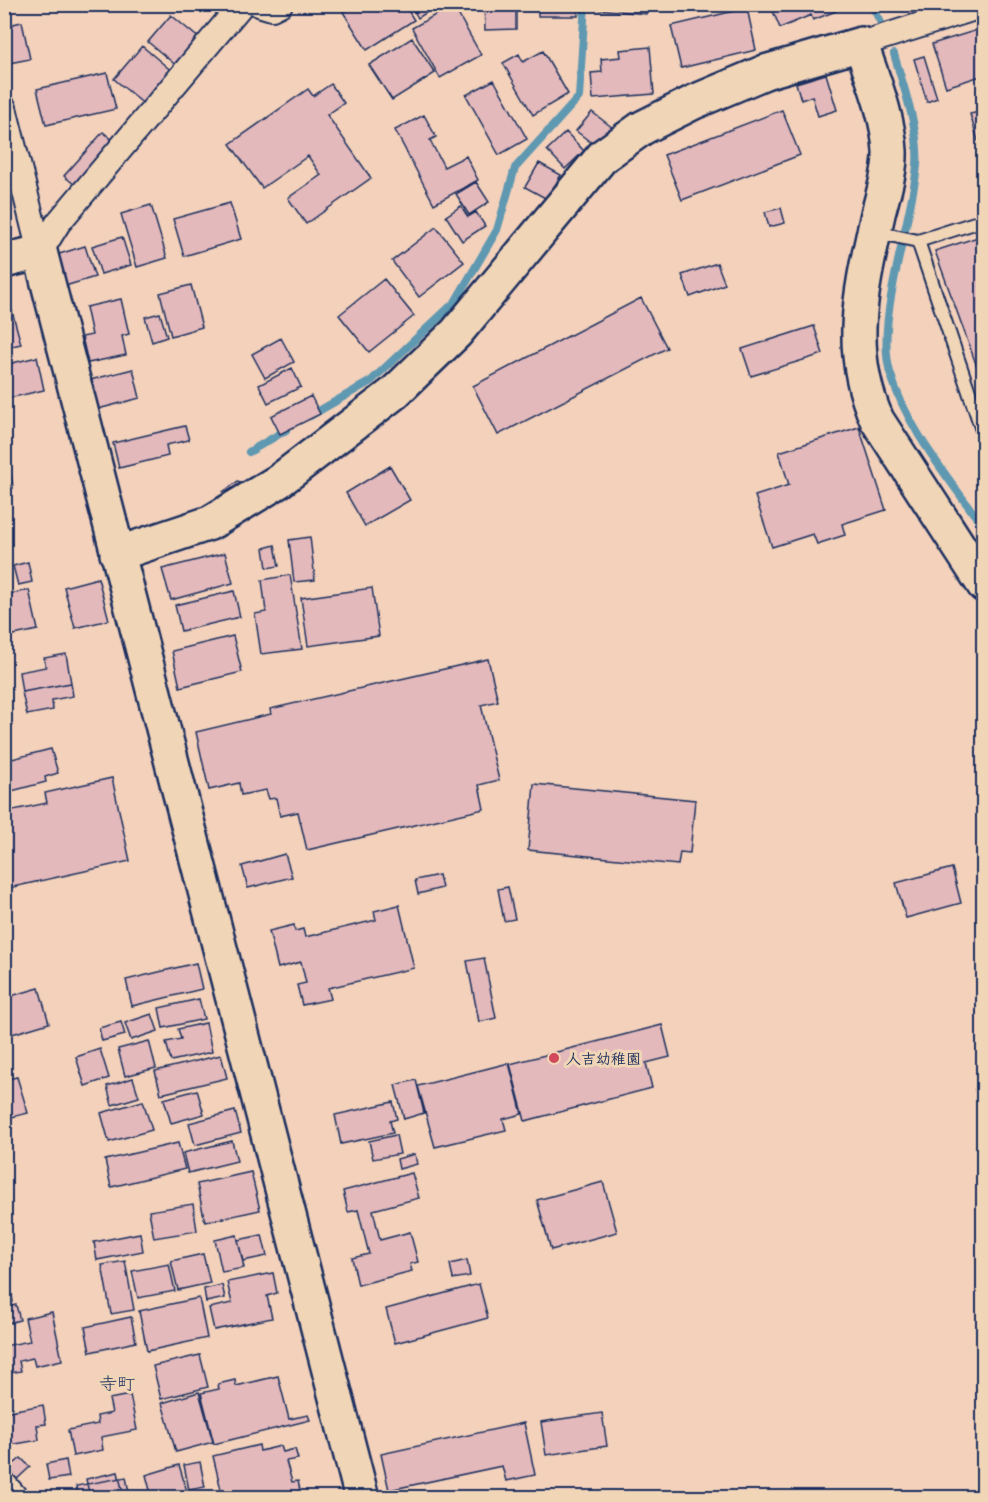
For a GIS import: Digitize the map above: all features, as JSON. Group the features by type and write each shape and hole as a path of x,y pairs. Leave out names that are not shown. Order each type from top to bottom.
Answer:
{"street":[{"path":"4,261 40,252 58,223 242,4"},
{"path":"259,4 272,8 280,4"},
{"path":"117,554 210,523 279,481 394,393 456,333 603,156 642,128 694,102 765,72 984,5"},
{"path":"861,44 884,119 890,152 858,326 859,366 865,394 877,420 983,584"},
{"path":"4,108 117,554 362,1497"},
{"path":"4,1484 16,1497"}],"lane":[{"path":"874,232 918,241 984,220"},
{"path":"918,241 984,436"}],"building":[{"path":"355,4 404,4 414,20 367,50 343,12"},
{"path":"410,4 440,4 418,18"},
{"path":"484,4 516,4 516,29 485,30"},
{"path":"538,4 578,4 578,16 538,16"},
{"path":"598,4 647,4 646,14 597,9"},
{"path":"770,4 833,4 836,11 813,20 811,15 780,28"},
{"path":"453,5 481,55 440,78 412,28"},
{"path":"747,8 756,50 681,68 671,26"},
{"path":"171,15 201,40 178,67 148,42"},
{"path":"22,22 30,59 4,64 4,26"},
{"path":"984,28 984,75 946,87 932,44"},
{"path":"412,38 435,73 392,100 369,65"},
{"path":"142,46 174,73 146,106 114,79"},
{"path":"650,47 654,94 593,99 591,73 602,72 601,59 621,57 620,50"},
{"path":"543,51 568,94 533,115 503,63 519,54 523,62"},
{"path":"924,56 937,98 927,102 914,59"},
{"path":"107,73 116,109 46,125 37,89"},
{"path":"826,74 837,110 818,116 812,96 801,100 796,83"},
{"path":"494,80 527,139 499,155 466,95"},
{"path":"331,84 344,103 327,115 371,178 306,224 288,198 321,175 308,156 262,188 230,144 308,89 313,96"},
{"path":"782,110 800,155 682,200 664,155"},
{"path":"984,111 984,140 978,141 970,114"},
{"path":"592,112 613,128 597,147 576,131"},
{"path":"424,115 436,137 430,140 444,167 466,156 478,180 434,204 395,130"},
{"path":"103,132 119,145 80,189 64,176"},
{"path":"566,132 584,151 565,169 547,150"},
{"path":"539,163 561,175 547,199 525,187"},
{"path":"476,182 489,202 469,215 456,194"},
{"path":"230,203 241,239 184,256 173,219"},
{"path":"151,205 167,258 137,267 121,214"},
{"path":"461,206 468,217 476,212 485,226 462,241 446,216"},
{"path":"781,208 785,223 769,227 765,212"},
{"path":"436,227 464,262 419,297 392,261"},
{"path":"984,235 984,386 935,251"},
{"path":"122,237 131,265 101,274 92,246"},
{"path":"85,246 95,277 65,286 56,255"},
{"path":"717,263 725,284 690,297 682,275"},
{"path":"384,279 414,316 369,352 339,315"},
{"path":"191,285 202,327 171,336 160,293"},
{"path":"6,289 21,344 4,348 4,290"},
{"path":"641,298 667,348 498,435 473,386"},
{"path":"121,299 129,334 122,336 126,355 88,363 82,337 92,335 86,307"},
{"path":"160,313 167,337 152,342 145,317"},
{"path":"814,326 823,354 751,376 742,349"},
{"path":"281,338 294,362 265,378 252,354"},
{"path":"37,357 44,390 9,398 4,365"},
{"path":"292,368 301,387 268,403 259,385"},
{"path":"133,369 140,398 98,409 90,380"},
{"path":"311,396 320,414 280,434 271,416"},
{"path":"185,426 189,440 166,445 168,456 119,468 113,443"},
{"path":"859,427 886,510 842,524 845,535 817,544 813,534 772,547 755,496 789,485 779,452"},
{"path":"4,451 8,451 13,488 4,489"},
{"path":"390,466 410,500 365,526 346,493"},
{"path":"238,481 243,488 228,499 223,492"},
{"path":"4,511 10,535 4,536"},
{"path":"310,537 315,580 294,582 289,540"},
{"path":"275,545 279,566 267,568 264,548"},
{"path":"225,553 233,583 171,600 162,569"},
{"path":"28,562 32,582 18,585 13,566"},
{"path":"290,575 302,649 261,654 255,614 266,612 262,580"},
{"path":"98,578 109,620 75,628 64,587"},
{"path":"372,588 379,636 308,646 301,598"},
{"path":"29,590 38,630 4,637 4,595"},
{"path":"234,591 240,617 181,631 175,605"},
{"path":"233,636 242,672 180,687 172,651"},
{"path":"66,654 71,683 22,692 19,672 46,667 44,658"},
{"path":"488,659 498,701 481,705 499,780 479,785 484,809 307,850 298,812 280,816 276,798 269,799 266,790 241,795 239,783 209,790 196,732 271,714 270,709"},
{"path":"71,683 73,696 52,700 53,710 27,715 22,692"},
{"path":"51,749 58,773 45,777 46,782 4,793 4,761"},
{"path":"112,778 130,861 4,889 4,812 47,803 45,793"},
{"path":"534,784 695,800 690,853 680,852 678,865 528,850"},
{"path":"285,854 292,877 248,888 242,866"},
{"path":"952,868 961,903 906,918 896,883"},
{"path":"439,875 442,888 418,894 415,880"},
{"path":"508,887 515,919 504,921 498,889"},
{"path":"399,905 414,968 328,988 331,999 302,1005 297,985 306,983 301,962 278,968 269,931 294,925 295,931 303,929 305,937 376,920 374,911"},
{"path":"484,958 496,1018 479,1022 467,961"},
{"path":"196,963 202,989 132,1006 126,980"},
{"path":"39,988 49,1023 12,1034 4,1009 4,998"},
{"path":"199,999 204,1019 163,1028 159,1008"},
{"path":"152,1014 158,1031 131,1040 125,1023"},
{"path":"121,1022 125,1035 102,1041 99,1028"},
{"path":"206,1023 212,1052 171,1061 166,1042 181,1039 178,1029"},
{"path":"662,1025 670,1057 646,1063 652,1088 525,1121 510,1064"},
{"path":"149,1041 156,1068 125,1076 118,1049"},
{"path":"100,1049 109,1078 85,1086 76,1057"},
{"path":"221,1055 227,1078 161,1094 155,1071"},
{"path":"509,1063 522,1114 503,1119 506,1130 435,1147 418,1086"},
{"path":"17,1077 28,1113 4,1119 4,1080"},
{"path":"133,1078 139,1097 112,1105 107,1086"},
{"path":"416,1080 424,1113 404,1119 395,1085"},
{"path":"984,1087 984,1129 975,1089"},
{"path":"197,1090 204,1114 171,1123 164,1099"},
{"path":"143,1101 152,1130 109,1142 101,1113"},
{"path":"393,1102 397,1119 390,1121 393,1133 341,1144 335,1115"},
{"path":"235,1111 241,1133 195,1145 189,1123"},
{"path":"396,1135 400,1154 373,1159 369,1141"},
{"path":"232,1141 237,1161 188,1173 183,1153"},
{"path":"178,1143 185,1169 111,1187 105,1160"},
{"path":"415,1154 417,1164 399,1169 397,1159"},
{"path":"251,1172 260,1210 205,1222 197,1184"},
{"path":"412,1173 419,1198 373,1210 380,1240 410,1232 418,1262 410,1264 412,1271 358,1285 352,1258 369,1254 358,1210 348,1212 343,1191"},
{"path":"603,1182 617,1232 551,1250 537,1200"},
{"path":"193,1204 197,1231 154,1238 149,1211"},
{"path":"140,1233 143,1251 97,1260 94,1242"},
{"path":"237,1235 244,1268 222,1272 215,1240"},
{"path":"262,1235 267,1256 243,1261 238,1240"},
{"path":"203,1254 210,1283 178,1290 171,1261"},
{"path":"4,1258 13,1302 4,1304"},
{"path":"467,1260 470,1276 453,1279 450,1264"},
{"path":"125,1261 134,1310 111,1314 102,1265"},
{"path":"169,1264 175,1291 138,1298 132,1271"},
{"path":"273,1273 277,1293 267,1296 272,1318 214,1330 209,1308 232,1303 227,1282"},
{"path":"479,1284 488,1318 395,1343 386,1309"},
{"path":"222,1285 225,1298 206,1302 204,1289"},
{"path":"199,1298 207,1338 147,1351 139,1311"},
{"path":"16,1305 20,1320 4,1324 4,1308"},
{"path":"52,1312 62,1360 35,1366 33,1358 19,1361 21,1371 4,1374 4,1346 30,1341 25,1318"},
{"path":"131,1317 136,1342 90,1352 85,1327"},
{"path":"200,1355 208,1387 161,1399 153,1366"},
{"path":"278,1376 289,1419 308,1415 310,1420 214,1444 201,1393 219,1389 218,1384 235,1380 236,1386"},
{"path":"199,1392 213,1442 176,1452 162,1403"},
{"path":"130,1395 137,1430 101,1437 103,1450 73,1456 68,1430 98,1424 97,1416 112,1413 109,1399"},
{"path":"43,1405 46,1424 37,1425 39,1440 4,1446 4,1412"},
{"path":"602,1413 607,1446 546,1455 541,1422"},
{"path":"524,1423 535,1475 506,1481 502,1466 389,1490 381,1454"},
{"path":"259,1445 260,1451 281,1446 283,1452 295,1449 298,1459 286,1461 292,1482 298,1481 300,1490 271,1498 223,1498 213,1456"},
{"path":"10,1458 15,1463 21,1458 30,1467 16,1480 4,1468 4,1460"},
{"path":"66,1460 69,1477 49,1480 46,1464"},
{"path":"200,1462 205,1487 189,1490 184,1465"},
{"path":"179,1465 189,1498 152,1498 146,1475"},
{"path":"118,1472 124,1498 90,1498 86,1479"},
{"path":"126,1477 130,1498 78,1498 76,1486"},
{"path":"621,1493 622,1498 593,1498"}],"waterway":[{"path":"310,416 371,381 455,302 497,230 515,168 579,97 585,4"},
{"path":"871,4 882,25"},
{"path":"894,54 910,109 916,138 917,165 887,326 890,372 918,434 984,528"},
{"path":"249,452 286,430"}],"place":[{"name":"人吉幼稚園","path":"554,1058"}],"district":[{"name":"寺町","path":"117,1383"}]}
